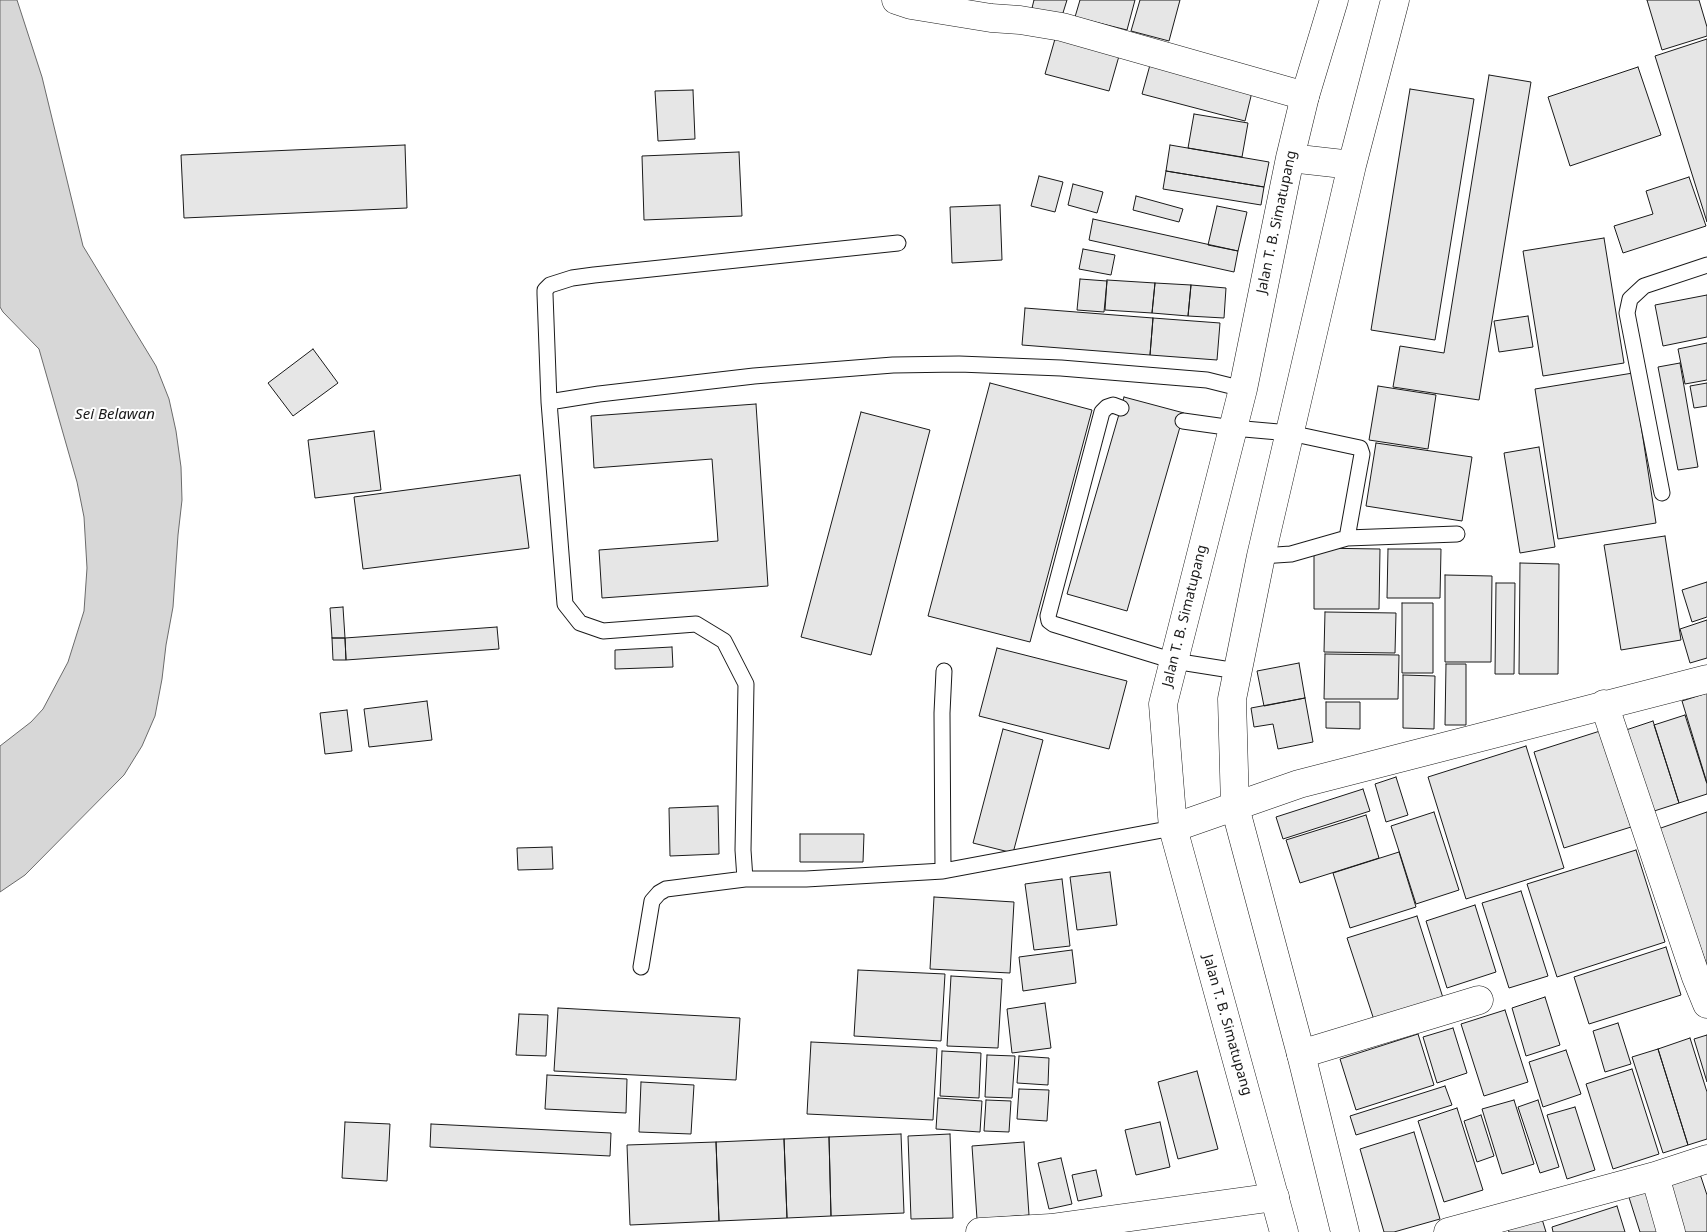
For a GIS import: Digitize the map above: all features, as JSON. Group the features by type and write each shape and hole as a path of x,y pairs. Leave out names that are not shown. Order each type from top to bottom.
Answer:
{"main road":[{"path":"896,0 911,5 990,18 1020,20 1062,27 1305,96"},
{"name":"Jalan T. B. Simatupang","path":"1284,1232 1172,828 1163,704 1243,389 1290,158 1305,96 1334,0"},
{"path":"1345,1232 1301,1054 1235,807 1232,699 1261,556 1352,165 1395,0"},
{"path":"1290,158 1352,165"},
{"path":"1172,828 1299,784 1707,679"},
{"path":"1604,704 1696,977 1707,1004"},
{"path":"1301,1054 1480,1000"},
{"path":"1448,1232 1655,1176 1707,1159"},
{"path":"1655,1176 1671,1232"},
{"path":"980,1232 1051,1228 1275,1197"}],"lane":[{"path":"745,879 746,684 724,640 696,624 603,631 580,623 565,604 549,402 545,290 550,285 572,278 594,275 898,243"},
{"path":"1662,493 1627,313 1630,299 1644,286 1707,265"},
{"path":"549,402 599,394 754,376 893,365 959,364 1061,368 1207,380 1243,389"},
{"path":"1121,408 1113,405 1107,407 1102,412 1048,616 1049,621 1053,624 1174,661 1237,671"},
{"path":"1183,421 1290,433 1360,448 1362,450 1346,538"},
{"path":"1261,556 1291,554 1346,538 1456,534"},
{"path":"944,671 942,713 944,871"},
{"path":"640,967 652,901 659,893 666,889 745,879 806,879 944,871 1172,828"}],"water":[{"name":"Sei Belawan","path":"0,0 17,0 42,77 83,246 156,366 169,399 181,467 182,500 173,607 162,679 155,716 142,746 124,775 25,875 0,892 0,746 31,722 43,709 68,662 84,611 87,568 84,517 77,482 39,349 0,307"}],"building":[{"path":"1034,0 1067,0 1062,16 1032,8"},
{"path":"1080,0 1135,0 1127,30 1075,17"},
{"path":"1140,0 1180,0 1169,41 1131,31"},
{"path":"1647,0 1699,0 1707,27 1707,36 1662,50"},
{"path":"1057,32 1121,49 1109,91 1045,74"},
{"path":"1707,39 1707,222 1655,56"},
{"path":"1150,65 1252,92 1245,121 1142,94"},
{"path":"1638,67 1661,135 1570,166 1548,97"},
{"path":"1489,75 1531,82 1479,400 1393,387 1400,346 1444,353"},
{"path":"1410,89 1474,99 1435,340 1371,330"},
{"path":"693,90 695,139 658,141 655,91"},
{"path":"1194,114 1248,123 1242,157 1188,148"},
{"path":"405,145 407,208 184,218 181,155"},
{"path":"1170,145 1269,162 1264,187 1166,171"},
{"path":"739,152 742,216 644,220 642,156"},
{"path":"1166,171 1264,187 1261,205 1163,189"},
{"path":"1039,176 1063,182 1055,212 1031,206"},
{"path":"1689,177 1706,226 1623,253 1614,226 1653,214 1646,191"},
{"path":"1073,184 1103,192 1097,213 1068,205"},
{"path":"1136,196 1183,209 1179,222 1133,210"},
{"path":"1000,205 1002,260 952,263 950,207"},
{"path":"1217,206 1247,212 1238,251 1208,245"},
{"path":"1093,219 1238,251 1234,272 1089,240"},
{"path":"1604,238 1624,363 1543,376 1523,251"},
{"path":"1083,249 1115,255 1111,275 1079,269"},
{"path":"1080,279 1107,281 1104,312 1077,310"},
{"path":"1107,280 1155,283 1152,313 1105,310"},
{"path":"1155,283 1191,285 1188,316 1152,313"},
{"path":"1191,285 1226,288 1224,318 1188,316"},
{"path":"1707,295 1707,337 1663,346 1655,305"},
{"path":"1025,308 1153,318 1150,355 1022,345"},
{"path":"1528,316 1533,347 1499,352 1494,321"},
{"path":"1153,318 1220,323 1217,360 1150,355"},
{"path":"1707,343 1707,380 1685,384 1678,349"},
{"path":"313,349 338,383 293,416 268,383"},
{"path":"1680,363 1698,467 1678,470 1658,367"},
{"path":"1633,373 1656,523 1558,539 1535,389"},
{"path":"990,383 1092,410 1030,642 928,616"},
{"path":"1707,383 1707,406 1694,408 1690,386"},
{"path":"1378,386 1436,395 1428,449 1369,440"},
{"path":"1124,397 1184,413 1127,611 1067,594"},
{"path":"756,404 768,586 602,598 599,550 718,541 712,459 594,468 591,416"},
{"path":"861,412 930,430 871,655 801,637"},
{"path":"374,431 381,490 315,498 308,440"},
{"path":"1376,443 1472,457 1462,521 1366,506"},
{"path":"1539,447 1555,547 1520,553 1504,453"},
{"path":"520,475 529,548 363,569 354,497"},
{"path":"1665,536 1681,640 1621,650 1604,545"},
{"path":"1314,548 1380,549 1379,609 1314,609"},
{"path":"1388,549 1441,549 1440,598 1387,598"},
{"path":"1520,563 1559,564 1558,674 1519,674"},
{"path":"1445,575 1492,576 1491,662 1445,662"},
{"path":"1707,582 1707,617 1692,622 1682,590"},
{"path":"1496,583 1515,583 1514,674 1495,674"},
{"path":"1402,603 1433,603 1433,673 1402,673"},
{"path":"343,607 345,638 332,638 330,608"},
{"path":"1325,612 1396,613 1395,653 1324,652"},
{"path":"1707,620 1707,658 1690,663 1680,629"},
{"path":"497,627 499,649 346,660 345,638"},
{"path":"332,638 345,638 346,660 333,660"},
{"path":"672,647 673,667 615,669 615,650"},
{"path":"997,648 1127,681 1109,749 979,716"},
{"path":"1325,654 1399,655 1398,699 1324,699"},
{"path":"1299,663 1305,698 1264,706 1257,671"},
{"path":"1446,664 1466,664 1466,725 1445,725"},
{"path":"1403,675 1435,676 1434,729 1403,728"},
{"path":"1707,693 1707,783 1682,701"},
{"path":"1305,698 1313,742 1278,749 1273,724 1254,727 1251,708"},
{"path":"427,701 432,740 369,747 364,709"},
{"path":"1326,702 1360,702 1360,729 1326,728"},
{"path":"347,710 352,751 325,754 320,713"},
{"path":"1685,715 1707,784 1707,794 1679,803 1654,725"},
{"path":"1653,721 1679,803 1648,813 1623,731"},
{"path":"1003,729 1043,740 1013,853 973,843"},
{"path":"1600,731 1631,827 1564,848 1534,752"},
{"path":"1526,746 1564,868 1466,899 1428,777"},
{"path":"1396,777 1408,815 1386,822 1375,784"},
{"path":"1363,789 1370,811 1283,839 1276,817"},
{"path":"718,806 719,854 670,856 669,808"},
{"path":"1434,812 1459,890 1416,904 1391,826"},
{"path":"1707,812 1707,966 1658,829"},
{"path":"1366,815 1379,858 1300,883 1286,840"},
{"path":"800,834 864,834 863,862 800,862"},
{"path":"552,847 553,869 518,870 517,848"},
{"path":"1636,850 1665,942 1557,977 1527,884"},
{"path":"1399,852 1416,907 1350,928 1333,873"},
{"path":"1110,872 1117,925 1077,930 1070,877"},
{"path":"1062,879 1070,946 1034,950 1025,884"},
{"path":"1521,891 1548,976 1509,988 1482,903"},
{"path":"934,897 1014,902 1010,973 930,969"},
{"path":"1475,905 1496,972 1447,988 1426,921"},
{"path":"1417,916 1444,1001 1375,1023 1347,938"},
{"path":"1666,947 1681,995 1589,1024 1574,977"},
{"path":"1072,950 1076,983 1023,991 1019,957"},
{"path":"858,970 945,974 941,1041 854,1036"},
{"path":"951,976 1002,979 998,1048 947,1046"},
{"path":"1545,997 1560,1045 1526,1056 1512,1008"},
{"path":"1045,1003 1051,1048 1012,1053 1007,1009"},
{"path":"558,1008 740,1018 736,1080 554,1071"},
{"path":"1505,1010 1528,1082 1484,1096 1461,1024"},
{"path":"519,1014 548,1015 546,1056 516,1055"},
{"path":"1618,1023 1631,1064 1605,1072 1593,1031"},
{"path":"1453,1028 1467,1073 1437,1083 1423,1037"},
{"path":"1418,1034 1434,1085 1356,1110 1340,1059"},
{"path":"1707,1035 1707,1082 1694,1039"},
{"path":"1690,1038 1707,1092 1707,1139 1688,1145 1658,1049"},
{"path":"811,1042 937,1048 933,1120 807,1114"},
{"path":"1658,1049 1688,1145 1663,1153 1632,1057"},
{"path":"1566,1050 1581,1094 1543,1107 1529,1062"},
{"path":"942,1051 981,1053 979,1098 940,1096"},
{"path":"987,1055 1015,1056 1012,1098 985,1097"},
{"path":"1019,1056 1049,1058 1048,1085 1017,1083"},
{"path":"1632,1069 1659,1154 1613,1169 1586,1084"},
{"path":"1197,1071 1218,1149 1178,1159 1158,1082"},
{"path":"547,1075 627,1079 626,1113 545,1109"},
{"path":"641,1082 694,1085 691,1134 639,1132"},
{"path":"1445,1086 1452,1105 1356,1135 1350,1116"},
{"path":"1019,1089 1049,1090 1047,1121 1017,1119"},
{"path":"938,1098 982,1101 980,1132 936,1129"},
{"path":"986,1100 1011,1101 1009,1132 984,1131"},
{"path":"1514,1100 1534,1164 1502,1174 1482,1109"},
{"path":"1538,1100 1559,1167 1540,1173 1518,1107"},
{"path":"1575,1107 1595,1170 1567,1179 1547,1115"},
{"path":"1457,1108 1483,1190 1444,1202 1418,1121"},
{"path":"1481,1115 1494,1156 1477,1162 1464,1121"},
{"path":"345,1122 390,1124 387,1181 342,1178"},
{"path":"1160,1122 1170,1167 1136,1175 1125,1130"},
{"path":"431,1124 611,1133 610,1156 430,1147"},
{"path":"1414,1132 1440,1219 1394,1232 1384,1232 1360,1149"},
{"path":"901,1134 904,1213 831,1216 829,1137"},
{"path":"950,1134 953,1218 911,1219 908,1136"},
{"path":"829,1137 831,1216 787,1218 784,1139"},
{"path":"784,1139 787,1218 719,1221 716,1142"},
{"path":"716,1142 719,1221 630,1225 627,1145"},
{"path":"1024,1142 1029,1215 977,1219 972,1146"},
{"path":"1061,1158 1072,1204 1049,1209 1038,1163"},
{"path":"1096,1170 1102,1196 1078,1201 1072,1175"},
{"path":"1699,1171 1707,1195 1707,1232 1681,1232 1664,1182"},
{"path":"1649,1181 1665,1232 1640,1232 1626,1188"},
{"path":"1617,1206 1625,1232 1553,1232 1552,1227"},
{"path":"1542,1219 1546,1232 1509,1232 1508,1230"}]}
